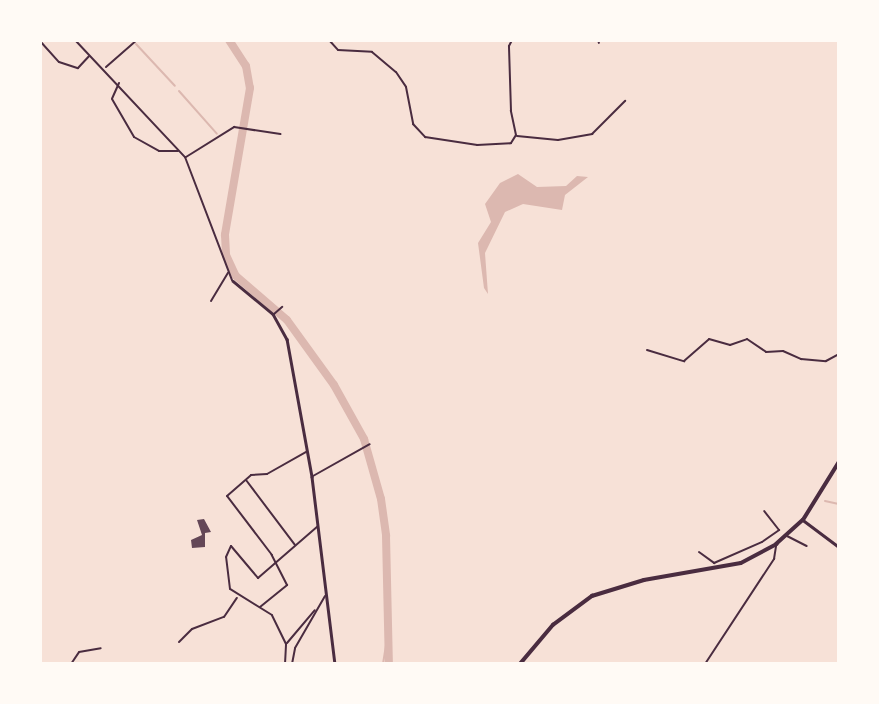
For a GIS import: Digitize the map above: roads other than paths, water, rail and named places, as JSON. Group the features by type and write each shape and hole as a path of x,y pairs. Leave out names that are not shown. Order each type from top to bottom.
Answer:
{"main road":[{"path":"520,664 553,625 592,597 644,580 747,561 776,544 803,520 839,462"}],"street":[{"path":"75,40 106,68 185,157 228,273 233,281 274,313 287,339 312,477 335,664"},
{"path":"106,68 137,40"},
{"path":"329,40 338,50 372,52 396,72 405,87 413,124 429,140 500,144 511,143 516,135"},
{"path":"512,40 509,46 511,111 516,135 521,140 558,140 592,134 625,101"},
{"path":"40,41 51,57 78,68 91,55"},
{"path":"119,83 112,99 134,137 159,151 179,151"},
{"path":"185,157 234,127 280,134"},
{"path":"211,301 228,273"},
{"path":"274,313 282,307"},
{"path":"647,350 684,361 709,339 730,345 747,339 766,352 783,351 801,359 826,361 839,354"},
{"path":"312,477 360,447 370,444"},
{"path":"259,607 287,585 277,563 227,496 246,480 267,474 308,451"},
{"path":"246,480 296,546"},
{"path":"699,552 714,563 779,530 764,511"},
{"path":"803,520 839,547"},
{"path":"285,664 286,644 272,615 238,597 230,589 225,563 231,546 258,578 318,526"},
{"path":"786,536 807,546"},
{"path":"705,664 774,559 776,544"},
{"path":"743,550 747,561"},
{"path":"292,664 295,648 326,594"},
{"path":"179,642 192,629 223,617 238,597"},
{"path":"286,644 316,609"},
{"path":"71,664 79,652 101,648"}],"waterway":[{"path":"229,40 246,66 250,88 225,235 226,255 236,276 287,320 334,385 364,439 381,499 386,536 389,664"},
{"path":"136,44 175,86"},
{"path":"179,91 217,134"},
{"path":"825,501 839,504"},
{"path":"383,664 387,638"}]}
